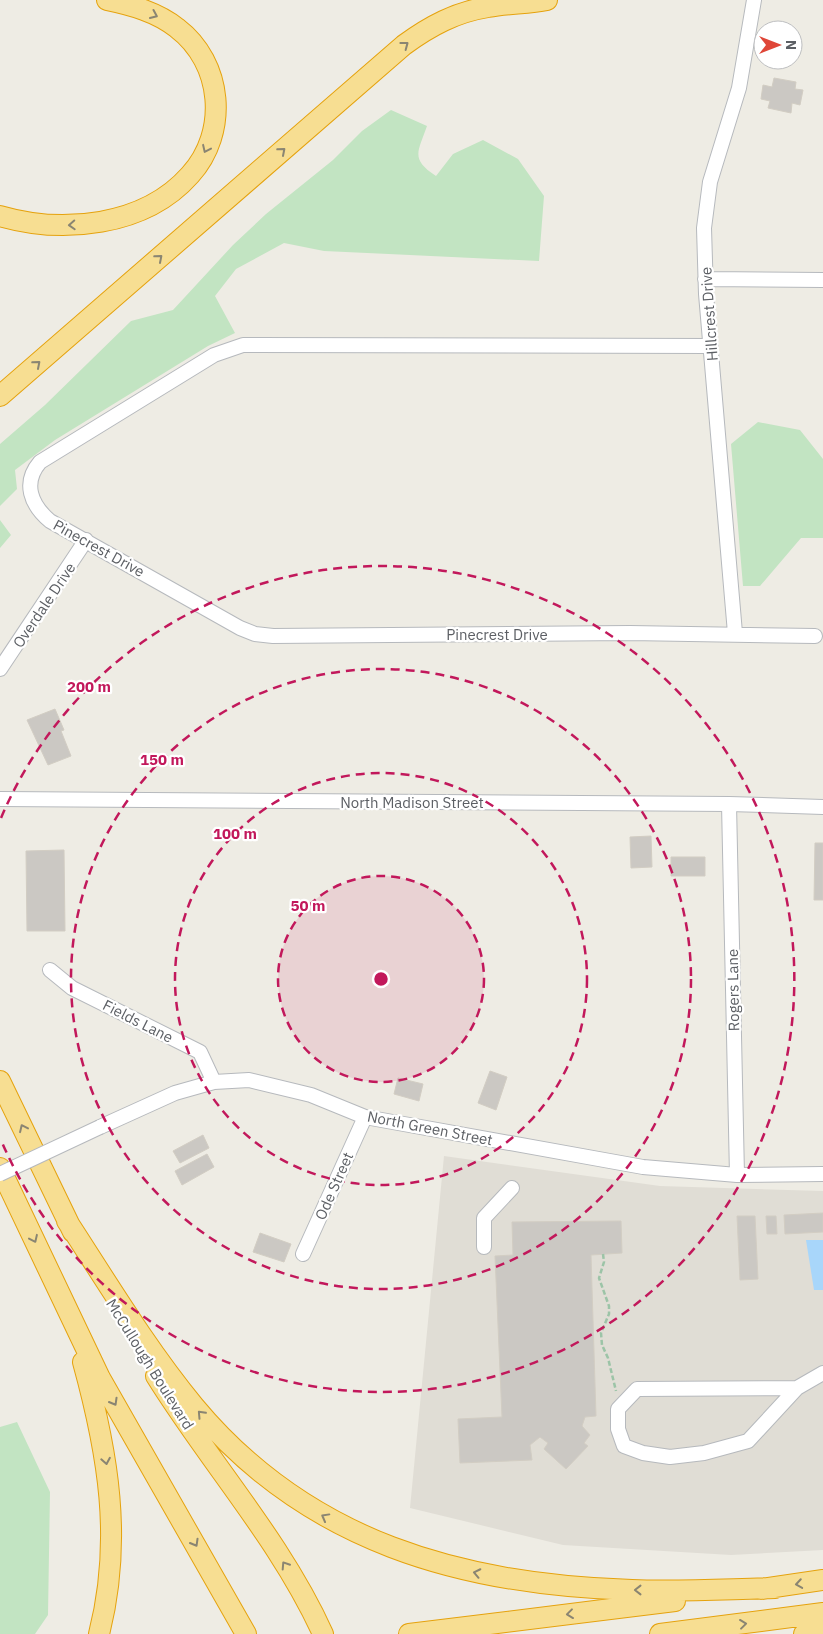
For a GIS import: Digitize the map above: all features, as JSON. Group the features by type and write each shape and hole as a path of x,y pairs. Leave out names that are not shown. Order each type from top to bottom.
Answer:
{"highway":[{"path":"0,216 31,224 62,226 93,223 128,214 155,202 180,186 199,164 207,150 212,137 216,109 213,82 203,57 186,36 166,20 138,8 107,0"},
{"path":"0,396 404,45 435,24 466,12 488,7 547,0"},
{"name":"McCullough Boulevard","path":"0,1081 68,1221 105,1291 158,1378 276,1552 310,1607 322,1634"},
{"path":"0,1168 100,1378 245,1631"},
{"path":"68,1221 133,1322 195,1407 263,1474 308,1507 345,1528 414,1556 509,1580 585,1588 634,1590 775,1588"},
{"path":"69,1312 93,1399 110,1481 111,1556 105,1606 99,1634"},
{"path":"409,1634 775,1588 823,1580"},
{"path":"660,1634 823,1613"},
{"path":"804,1634 823,1629"}],"street":[{"name":"Hillcrest Drive","path":"735,633 705,279 704,228 708,192 739,88 754,0"},
{"path":"705,279 823,280"},
{"name":"Pinecrest Drive","path":"711,346 253,344 233,348 214,355 40,462 35,468 30,482 35,506 50,521 240,628 264,635 735,633 815,636"},
{"name":"Overdale Drive","path":"0,669 86,540"},
{"name":"North Madison Street","path":"0,800 729,804 823,807"},
{"name":"Rogers Lane","path":"729,804 737,1175"},
{"name":"Fields Lane","path":"50,970 72,988 200,1052 214,1082"},
{"name":"North Green Street","path":"0,1174 175,1093 214,1082 249,1080 311,1095 365,1117 644,1168 737,1175 823,1174"},
{"name":"Ode Street","path":"304,1254 365,1117"},
{"path":"484,1247 484,1218 512,1188"},
{"path":"797,1388 638,1389 618,1409 618,1429 624,1446 644,1453 670,1457 704,1453 748,1441 797,1388 823,1373"}],"path":[{"path":"603,1254 604,1262 600,1278 609,1306 609,1314 601,1333 602,1345 608,1358 616,1392 621,1390"}],"shaded area":[{"path":"444,1156 660,1186 823,1191 823,1550 731,1555 563,1545 410,1508"}],"green space":[{"path":"391,110 427,126 419,149 419,160 422,165 436,176 453,154 483,140 518,159 544,196 539,261 324,251 284,243 236,269 215,296 235,333 208,346 55,440 15,470 17,489 0,506 0,444 45,405 131,321 173,310 233,245 266,214 333,160 362,131"},
{"path":"758,422 800,430 823,459 823,538 801,538 760,586 743,586 731,444"},
{"path":"0,520 11,535 0,548"},
{"path":"17,1422 50,1492 48,1615 35,1634 0,1634 0,1427"}],"water":[{"path":"806,1240 823,1240 823,1290 814,1290"}],"building":[{"path":"774,78 796,82 795,89 803,90 800,105 792,103 791,113 768,108 770,101 761,99 763,85 772,87"},
{"path":"55,709 64,730 61,731 71,756 48,765 27,720"},
{"path":"651,836 652,867 631,868 630,837"},
{"path":"815,843 823,843 823,900 814,900"},
{"path":"64,850 65,931 27,931 26,851"},
{"path":"671,857 705,857 705,876 671,876"},
{"path":"490,1071 507,1077 496,1110 478,1103"},
{"path":"398,1078 423,1084 419,1101 394,1094"},
{"path":"203,1135 209,1148 180,1163 173,1151"},
{"path":"207,1154 214,1167 182,1185 175,1171"},
{"path":"823,1213 823,1232 785,1234 784,1215"},
{"path":"737,1216 755,1216 758,1279 740,1280"},
{"path":"766,1216 776,1216 777,1234 767,1234"},
{"path":"621,1221 622,1253 591,1255 596,1416 585,1417 582,1426 590,1435 584,1443 588,1446 566,1469 544,1449 548,1443 540,1437 530,1445 532,1460 460,1463 458,1419 502,1417 495,1256 513,1255 512,1222"},
{"path":"260,1233 291,1244 284,1262 253,1252"}]}
